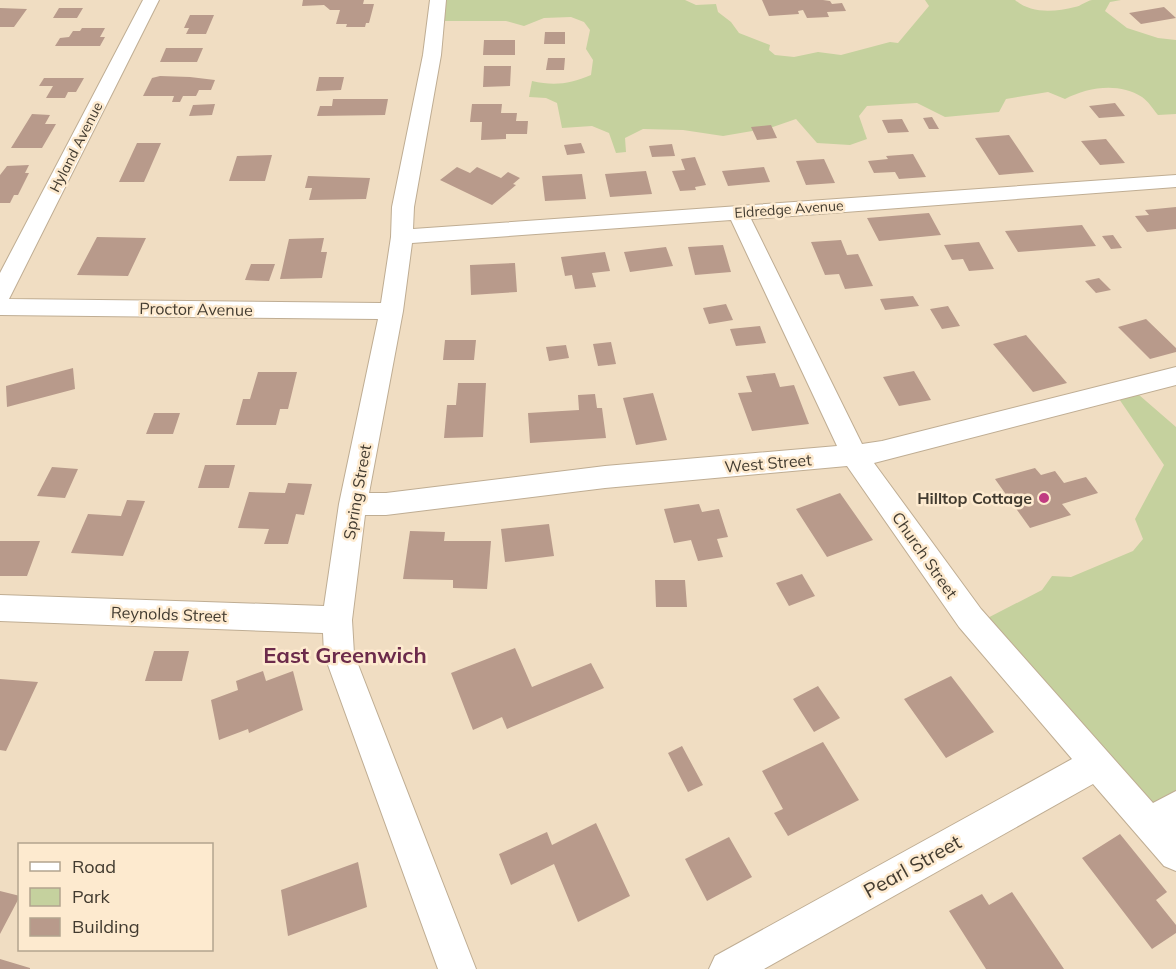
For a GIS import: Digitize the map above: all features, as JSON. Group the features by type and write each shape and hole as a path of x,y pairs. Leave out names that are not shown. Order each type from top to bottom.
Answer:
{"street":[{"name":"Hyland Avenue","path":"0,295 151,0"},
{"name":"Spring Street","path":"438,0 432,55 402,207 402,237 392,311 353,504 338,620 339,654 457,969"},
{"name":"Eldredge Avenue","path":"402,237 1176,181"},
{"name":"Church Street","path":"738,213 854,455 970,618 1096,764 1163,816 1176,854"},
{"name":"Proctor Avenue","path":"0,307 392,311"},
{"name":"West Street","path":"353,504 386,504 605,477 882,451 1176,376"},
{"name":"Reynolds Street","path":"0,608 338,620"},
{"name":"Pearl Street","path":"728,969 1096,764"}],"green space":[{"path":"438,0 685,0 696,5 716,4 718,12 731,22 739,33 770,45 769,50 775,55 794,57 818,52 841,55 890,42 898,43 929,6 925,0 1015,0 1028,8 1051,11 1067,9 1092,0 1121,0 1110,2 1105,11 1127,28 1158,38 1176,40 1176,114 1158,115 1144,99 1133,92 1104,88 1093,89 1065,99 1048,92 1006,99 999,112 945,117 917,103 867,106 859,116 867,139 850,145 817,143 796,119 770,128 723,136 683,130 643,129 625,138 626,152 616,153 609,133 592,126 562,128 557,103 546,98 529,97 532,81 562,83 591,75 593,60 586,49 590,30 584,22 571,17 544,18 524,26 506,21 439,21"},
{"path":"1131,388 1176,427 1176,805 1152,820 974,625 1042,590 1052,576 1071,577 1133,551 1143,539 1135,519 1164,465 1115,393"}],"building":[{"path":"303,0 364,0 363,4 374,4 369,23 366,23 365,27 346,27 347,24 336,24 340,10 330,10 324,5 302,6"},
{"path":"762,0 823,0 830,1 832,4 842,3 846,11 827,12 829,17 807,18 803,10 798,11 799,14 769,16"},
{"path":"1164,7 1176,18 1141,24 1129,13"},
{"path":"0,8 27,9 14,27 0,27"},
{"path":"59,8 83,8 77,18 53,18"},
{"path":"190,15 214,15 206,34 186,34 189,28 184,28"},
{"path":"82,28 105,28 100,37 105,37 100,46 55,46 60,38 69,37 73,31 80,31"},
{"path":"545,32 565,32 565,44 544,44"},
{"path":"484,40 515,40 515,55 483,55"},
{"path":"166,48 203,48 197,62 160,62"},
{"path":"548,58 565,58 564,70 546,70"},
{"path":"484,66 511,66 510,86 483,87"},
{"path":"160,76 215,80 211,90 199,90 196,96 183,96 180,102 172,102 174,96 143,96 152,78"},
{"path":"319,77 344,77 341,90 316,91"},
{"path":"44,78 84,78 76,92 68,92 65,98 46,98 53,86 39,86"},
{"path":"333,99 388,99 385,115 317,116 320,106 332,106"},
{"path":"1115,103 1125,116 1099,118 1089,106"},
{"path":"215,104 212,115 189,116 193,105"},
{"path":"472,104 502,104 501,113 517,113 516,121 528,121 527,134 506,134 506,139 481,140 482,122 470,122"},
{"path":"32,114 50,115 45,124 56,124 42,148 11,148"},
{"path":"932,117 939,129 929,129 923,118"},
{"path":"902,119 909,132 888,133 882,120"},
{"path":"771,125 777,138 757,140 751,127"},
{"path":"1009,135 1034,172 999,175 975,138"},
{"path":"1106,139 1125,163 1100,165 1081,141"},
{"path":"137,143 161,143 144,182 119,182"},
{"path":"581,143 585,153 567,155 564,145"},
{"path":"672,144 675,156 652,157 649,146"},
{"path":"913,154 926,177 899,179 895,172 874,173 868,161 888,159 886,156"},
{"path":"272,155 265,181 229,181 237,156"},
{"path":"695,157 706,185 695,187 696,190 680,191 672,171 685,170 681,159"},
{"path":"824,159 835,183 806,185 796,161"},
{"path":"29,165 25,173 29,173 18,195 14,195 10,203 0,203 0,175 7,166"},
{"path":"457,167 470,173 477,167 501,178 508,172 520,178 513,184 516,185 492,205 440,180"},
{"path":"764,167 770,182 728,186 722,171"},
{"path":"646,171 652,194 610,197 605,174"},
{"path":"582,174 586,199 545,201 542,176"},
{"path":"308,176 370,178 366,199 309,200 312,188 305,188"},
{"path":"1176,207 1176,229 1147,232 1135,216 1149,215 1145,210"},
{"path":"929,213 941,235 879,241 867,218"},
{"path":"1082,225 1096,246 1018,252 1005,231"},
{"path":"1113,235 1122,248 1111,249 1102,236"},
{"path":"97,237 146,238 128,276 77,275"},
{"path":"324,238 321,252 327,252 322,278 280,279 289,239"},
{"path":"841,240 847,255 858,254 873,286 845,289 839,274 825,275 811,242"},
{"path":"979,242 994,269 969,271 963,259 952,260 944,245"},
{"path":"723,245 731,272 695,275 688,247"},
{"path":"666,247 673,266 630,272 624,252"},
{"path":"605,252 610,271 592,273 596,287 575,289 572,275 565,276 561,257"},
{"path":"515,263 517,292 471,295 470,265"},
{"path":"251,264 275,264 269,281 245,280"},
{"path":"1099,278 1111,290 1096,293 1085,281"},
{"path":"913,296 919,306 885,310 880,299"},
{"path":"726,304 733,320 709,324 703,308"},
{"path":"948,306 960,326 942,329 930,309"},
{"path":"1146,319 1176,348 1176,352 1150,359 1118,327"},
{"path":"760,326 766,343 736,346 730,329"},
{"path":"1026,335 1067,383 1033,392 993,344"},
{"path":"445,340 476,340 474,360 443,360"},
{"path":"611,342 616,364 598,366 593,344"},
{"path":"566,345 569,358 549,361 546,347"},
{"path":"73,368 75,389 7,407 6,386"},
{"path":"914,371 931,400 899,406 883,377"},
{"path":"258,372 297,372 288,409 280,409 276,425 236,425 243,399 250,399"},
{"path":"775,373 780,387 794,385 809,424 752,431 738,393 752,392 746,376"},
{"path":"458,383 486,383 483,437 444,438 447,405 456,405"},
{"path":"653,393 667,440 636,445 623,398"},
{"path":"595,394 597,408 602,408 606,438 530,443 528,413 579,410 578,395"},
{"path":"154,413 180,413 173,434 146,434"},
{"path":"205,465 235,465 229,488 198,488"},
{"path":"52,467 78,469 65,498 37,496"},
{"name":"Hilltop Cottage","path":"1035,468 1041,475 1055,471 1064,483 1086,477 1098,493 1062,504 1071,515 1030,528 995,479"},
{"path":"288,483 312,484 304,515 296,514 288,544 264,544 269,529 238,528 249,492 285,493"},
{"path":"840,493 873,540 827,557 796,509"},
{"path":"127,500 145,501 123,556 71,553 88,514 121,516"},
{"path":"699,504 702,512 719,509 728,537 717,539 723,557 698,561 691,540 674,543 664,509"},
{"path":"549,524 554,556 505,562 501,529"},
{"path":"410,531 445,532 444,541 491,541 487,589 453,588 453,580 403,579"},
{"path":"0,541 40,541 27,576 0,576"},
{"path":"802,574 815,596 789,606 776,583"},
{"path":"655,580 685,580 687,607 656,607"},
{"path":"515,648 532,687 591,663 604,688 507,729 502,717 473,730 451,673"},
{"path":"154,651 189,651 182,681 145,681"},
{"path":"263,671 266,681 293,671 303,710 249,733 248,729 219,740 211,700 238,690 236,681"},
{"path":"951,676 994,732 946,758 904,699"},
{"path":"0,679 38,682 6,751 0,750"},
{"path":"818,686 840,718 814,732 793,699"},
{"path":"823,742 859,800 788,836 774,813 783,809 762,771"},
{"path":"682,746 703,785 688,792 668,753"},
{"path":"596,823 630,896 578,922 554,864 511,885 499,854 547,832 552,845"},
{"path":"1120,834 1167,892 1156,900 1176,925 1176,933 1152,949 1082,858"},
{"path":"729,837 752,877 707,901 685,859"},
{"path":"358,862 367,907 288,936 281,890"},
{"path":"0,891 18,896 18,900 0,934"},
{"path":"1012,892 1064,969 986,969 949,911 982,894 989,905"},
{"path":"0,959 30,968 30,969 0,969"}],"place":[{"name":"Hilltop Cottage","path":"1044,498"}],"district":[{"name":"East Greenwich","path":"345,655"}]}
